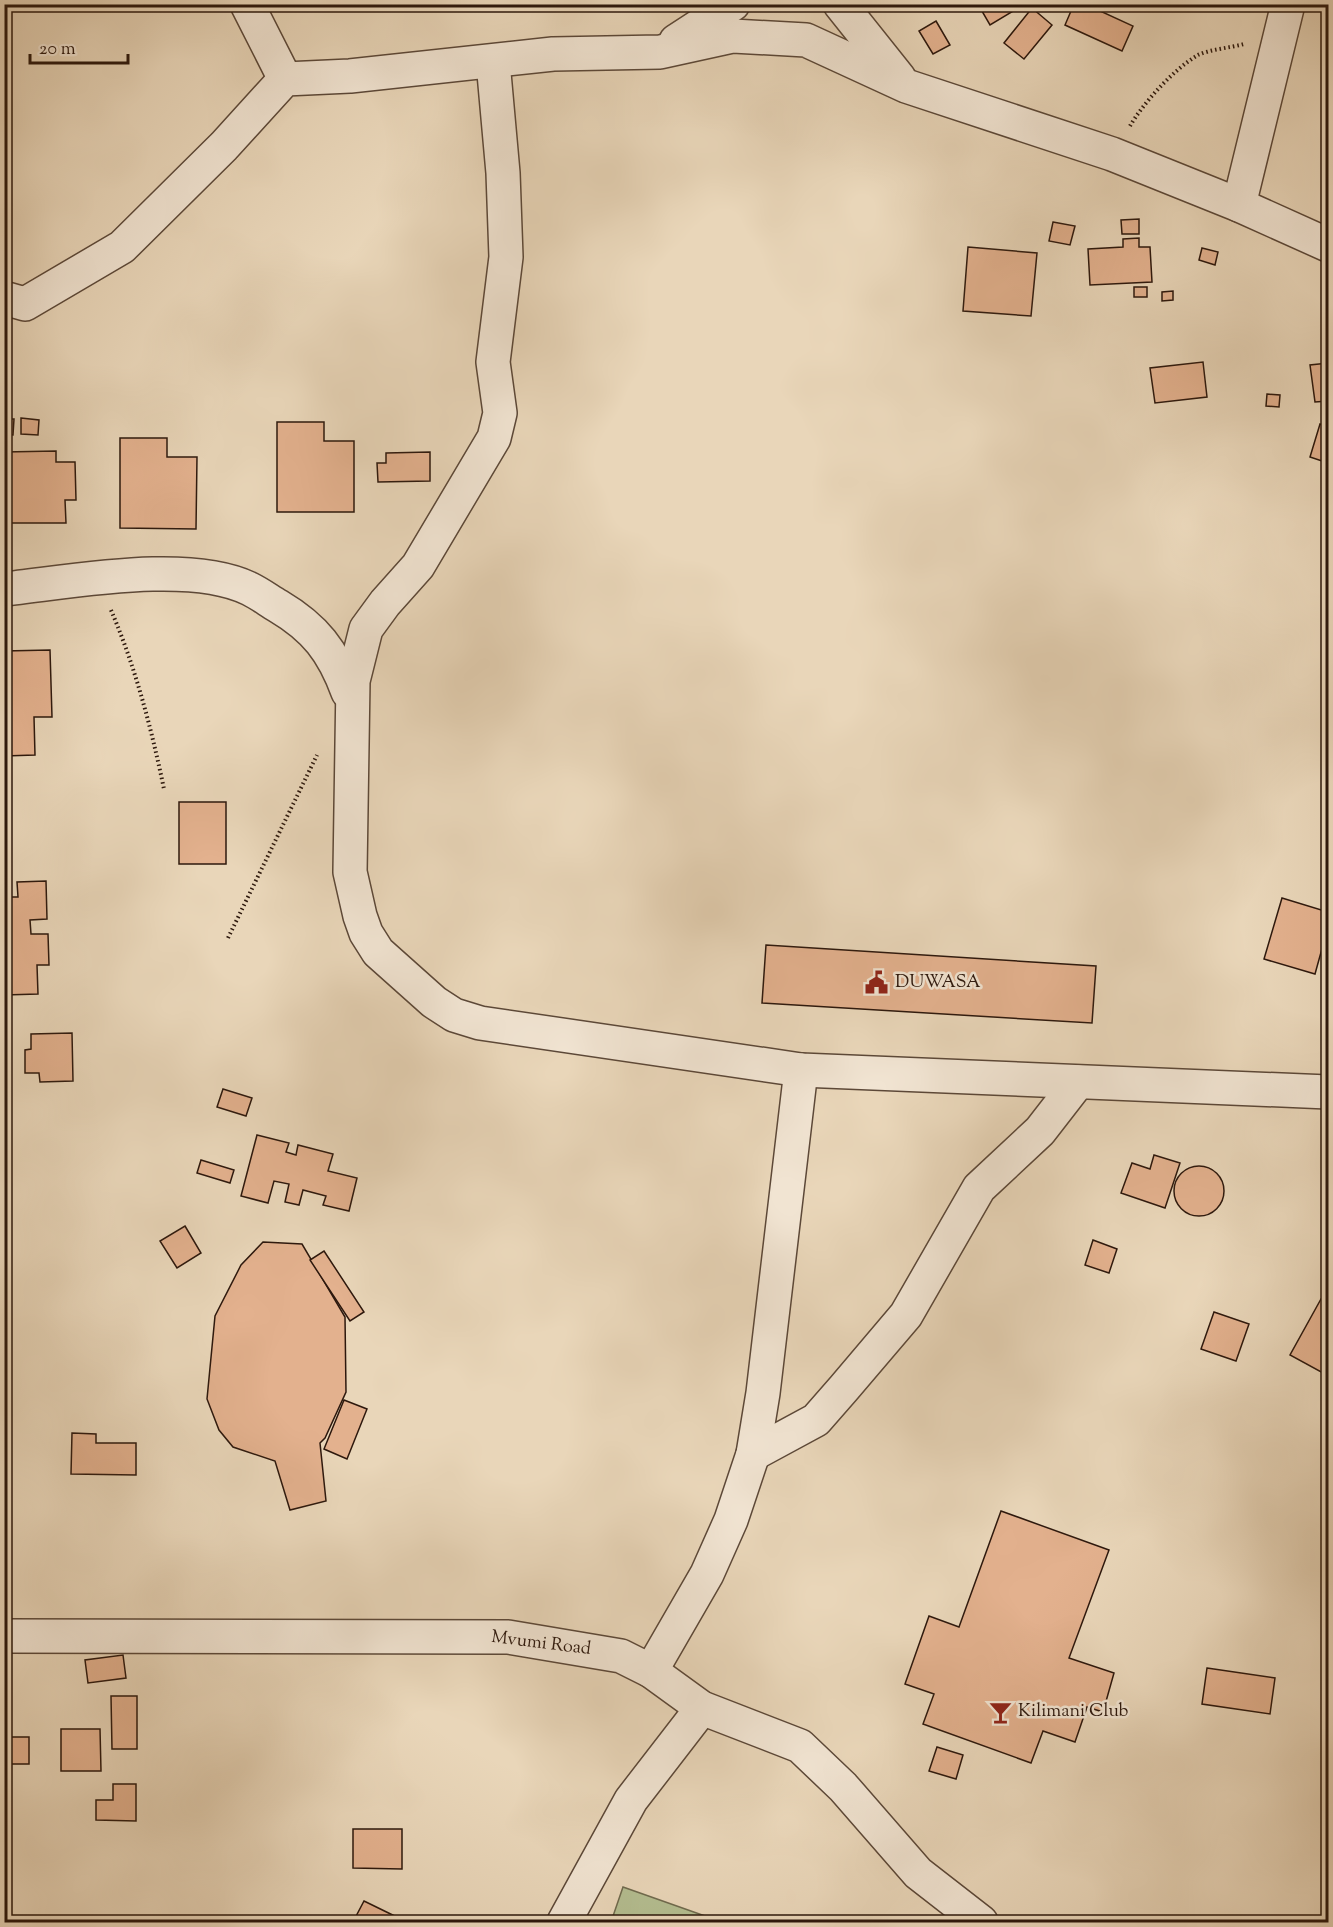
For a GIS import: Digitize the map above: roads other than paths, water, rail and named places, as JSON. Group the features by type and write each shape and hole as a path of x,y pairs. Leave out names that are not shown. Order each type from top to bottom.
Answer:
{"street":[{"path":"247,4 285,80"},
{"path":"660,52 733,4"},
{"path":"840,4 906,86"},
{"path":"1239,205 1286,12"},
{"path":"4,298 25,304 122,246 224,146 285,80 493,62 553,54 660,52 733,36 806,40 906,86 1113,154 1239,205 1329,245"},
{"path":"493,62 503,173 506,257 493,362 500,412 494,438 418,566 385,603 366,629 353,681 350,872 360,916 366,933 378,952 434,1002 454,1015 480,1023 801,1070 1329,1092"},
{"path":"4,589 97,577 198,575 248,588 301,620 336,662 348,692"},
{"path":"651,1671 707,1574 731,1520 753,1454 764,1393 801,1070"},
{"path":"753,1454 816,1420 852,1379 906,1315 979,1188 1040,1131 1078,1082"},
{"name":"Mvumi Road","path":"4,1636 508,1636 621,1656 651,1671 702,1708 800,1746 843,1787 918,1873 981,1923"},
{"path":"564,1923 631,1800 702,1708"}],"place":[{"name":"DUWASA","path":"877,983"},
{"name":"Kilimani Club","path":"1000,1712"}]}
